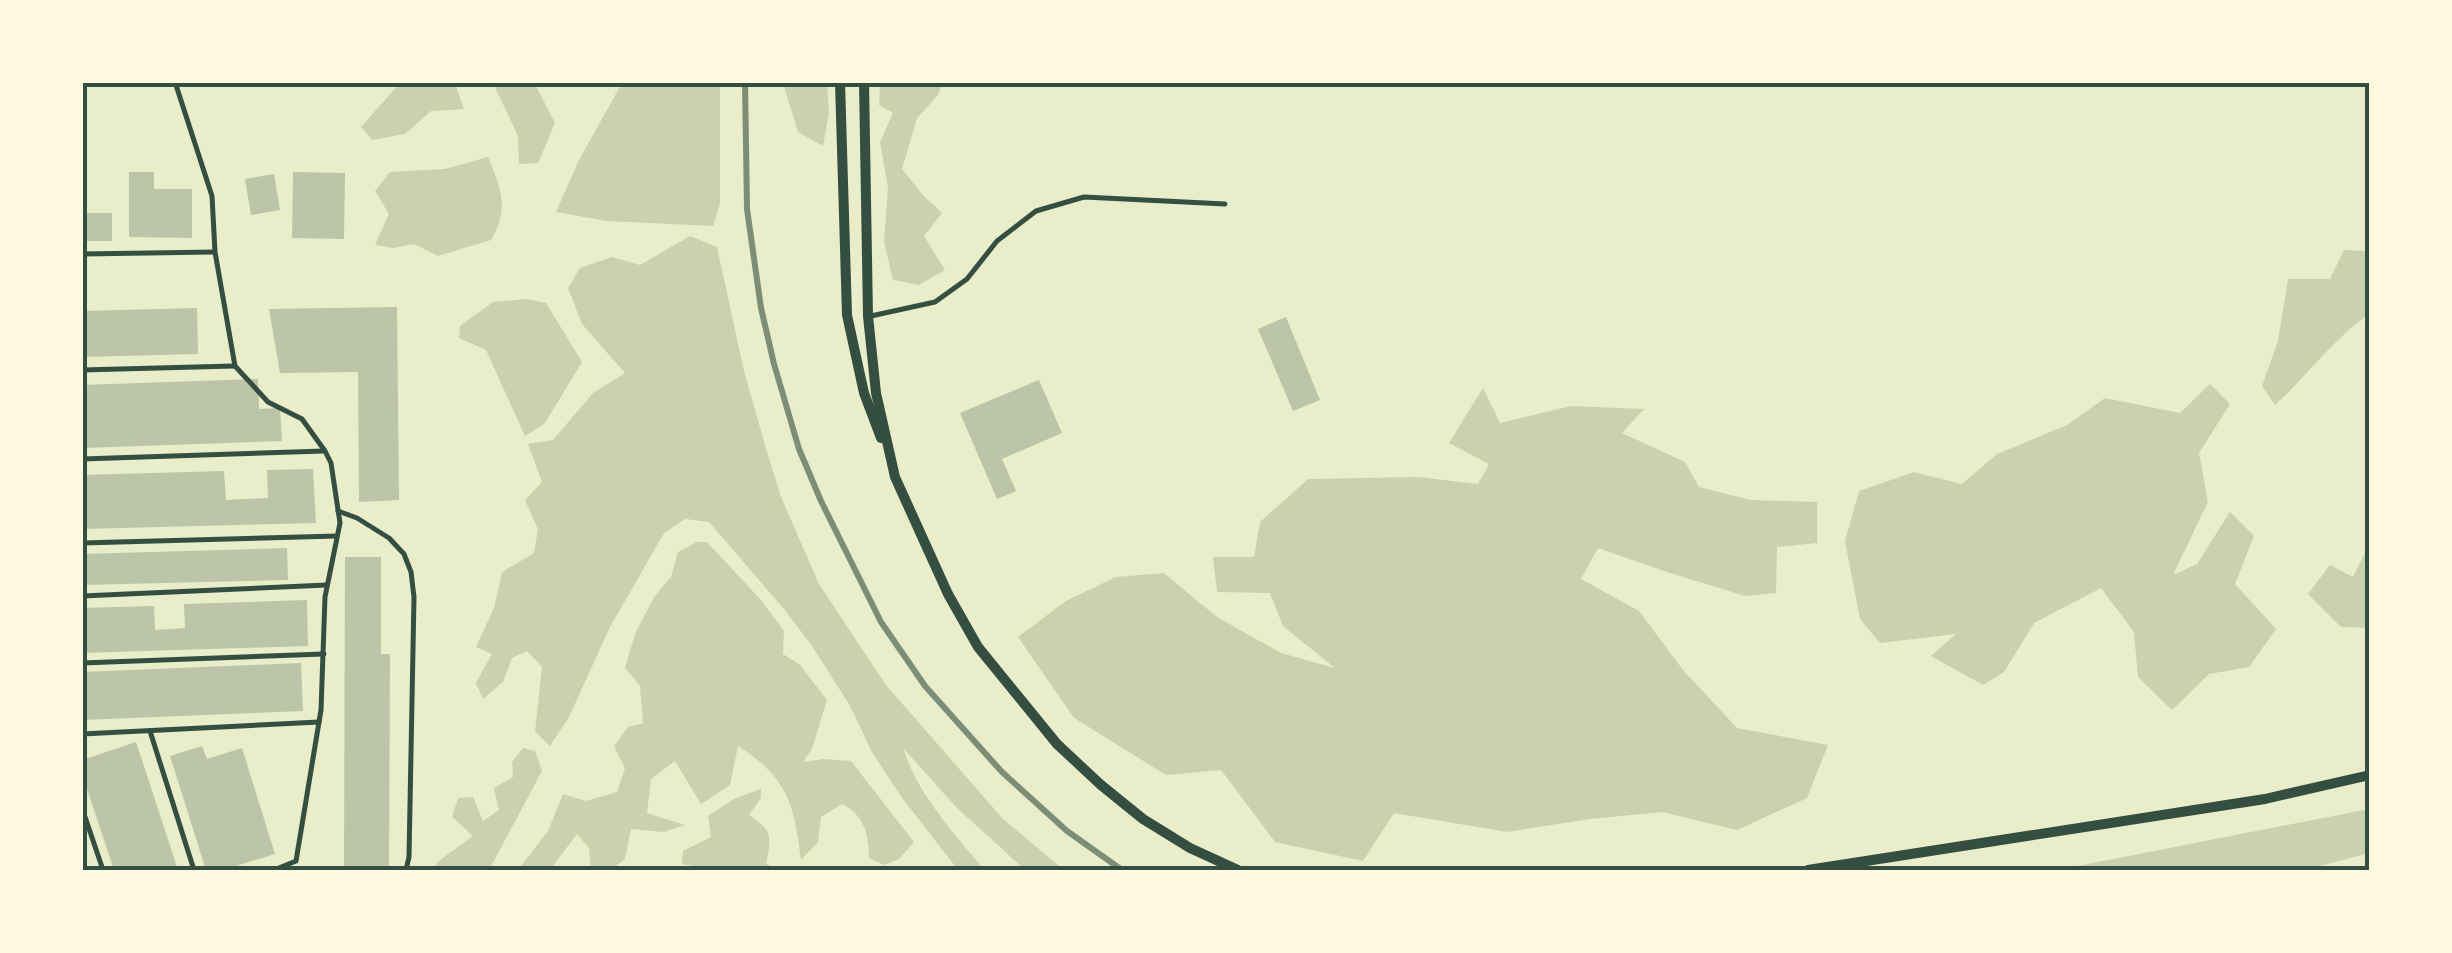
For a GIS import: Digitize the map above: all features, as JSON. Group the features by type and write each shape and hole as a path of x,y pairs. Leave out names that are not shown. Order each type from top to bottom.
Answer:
{"street":[{"path":"840,82 847,315 864,393 894,477 948,594 978,647 1058,744 1101,785 1143,819 1190,848 1238,870"},
{"path":"864,82 868,316 876,393 894,477"},
{"path":"1808,870 2265,798 2370,775"}],"lane":[{"path":"175,82 212,196 215,252 234,366 268,402 302,419 325,451 331,463 340,522 325,596 320,722 296,862 274,870"},
{"path":"868,316 935,302 967,278 997,241 1036,211 1084,197 1225,204"},
{"path":"82,254 215,252"},
{"path":"82,370 234,366"},
{"path":"82,459 325,451"},
{"path":"338,512 390,538 404,554 410,572 414,597 406,870"},
{"path":"82,543 337,536"},
{"path":"82,596 328,585"},
{"path":"82,663 325,654"},
{"path":"82,734 320,722"},
{"path":"150,731 194,870"},
{"path":"82,808 102,870"}],"green space":[{"path":"401,82 455,83 464,109 431,111 405,134 372,140 361,127"},
{"path":"493,83 536,86 555,123 538,163 519,164 518,136"},
{"path":"622,83 720,83 720,204 713,226 607,221 556,212 579,160"},
{"path":"783,83 827,83 829,112 823,146 798,132"},
{"path":"880,83 943,83 938,95 917,118 902,169 942,213 924,236 945,270 919,285 893,280 884,242 888,188 880,142 893,113 879,105"},
{"path":"488,157 502,199 491,240 438,256 414,244 394,248 375,245 389,214 375,191 390,172 445,169"},
{"path":"690,236 717,247 744,371 767,452 781,497 819,584 886,685 1003,819 1064,870 1025,870 957,808 904,749 926,796 985,870 958,870 900,795 812,646 709,522 685,519 664,533 610,627 569,717 550,746 535,732 542,667 527,651 512,658 503,682 483,699 476,683 492,654 476,647 494,608 502,572 534,553 538,529 525,500 542,482 528,444 553,440 593,393 625,373 582,324 568,288 580,268 612,257 640,265"},
{"path":"2344,250 2369,251 2369,314 2344,334 2275,405 2262,386 2278,341 2288,279 2330,279"},
{"path":"526,299 546,303 582,362 545,423 525,436 486,350 459,338 460,326 493,302"},
{"path":"2210,384 2230,404 2199,453 2208,502 2173,575 2197,564 2230,512 2254,536 2235,584 2276,629 2249,667 2209,674 2172,710 2138,677 2134,632 2101,588 2034,623 2004,672 1983,685 1931,656 1956,634 1880,643 1860,619 1845,541 1859,491 1914,472 1962,484 1997,454 2067,425 2105,398 2180,413"},
{"path":"1483,388 1500,423 1571,406 1644,409 1622,433 1685,462 1699,487 1751,500 1817,502 1817,543 1777,547 1776,593 1745,596 1598,548 1581,579 1639,611 1683,670 1737,728 1828,745 1807,798 1737,830 1662,812 1507,832 1394,813 1363,861 1275,842 1221,770 1166,775 1074,718 1018,637 1066,601 1116,577 1164,573 1217,617 1281,653 1335,668 1283,626 1270,593 1217,592 1213,557 1254,557 1260,522 1308,479 1418,477 1478,484 1489,464 1449,443"},
{"path":"697,542 707,542 761,600 784,631 783,654 800,665 827,700 812,749 803,762 851,761 914,842 899,859 884,865 869,858 864,826 842,804 821,817 818,842 801,860 786,794 768,769 738,746 730,785 701,804 675,761 651,779 647,813 685,825 663,832 631,829 625,859 610,870 591,870 589,848 577,834 550,870 518,870 548,831 563,794 586,801 617,792 625,768 614,746 628,727 643,723 640,686 625,668 635,634 654,597 671,577 678,552"},
{"path":"2369,545 2369,628 2341,627 2308,594 2330,565 2353,577"},
{"path":"523,748 535,751 542,771 489,870 432,870 473,836 452,817 458,798 473,797 483,821 499,810 494,788 513,777 512,762"},
{"path":"761,789 761,798 749,815 766,830 766,863 776,870 710,869 682,864 683,851 711,837 708,816 736,798"},
{"path":"2369,809 2369,853 2305,870 2057,870"}],"building":[{"path":"129,172 154,172 154,189 192,189 192,238 129,237"},
{"path":"293,172 345,173 344,239 292,238"},
{"path":"274,174 280,210 251,215 245,179"},
{"path":"82,175 87,176 86,213 112,213 112,241 82,241"},
{"path":"397,307 399,500 359,502 358,372 280,373 269,309"},
{"path":"197,308 198,354 82,357 82,311"},
{"path":"1286,317 1320,400 1293,411 1258,329"},
{"path":"258,379 259,409 280,408 282,441 82,448 82,385"},
{"path":"1039,380 1062,433 1002,459 1016,491 997,499 960,413"},
{"path":"313,469 316,523 82,529 82,475 224,471 226,500 268,498 267,470"},
{"path":"287,548 288,580 82,585 82,554"},
{"path":"345,557 381,557 381,654 390,654 389,870 344,870"},
{"path":"307,600 308,646 82,653 82,608 154,606 155,630 185,628 184,604"},
{"path":"301,663 303,711 82,720 82,672"},
{"path":"136,742 178,870 114,870 82,774 82,760"},
{"path":"202,746 207,759 242,748 275,854 223,870 206,870 170,756"}],"railway":[{"path":"745,82 747,209 761,308 799,449 821,501 881,622 925,686 1002,772 1067,831 1122,870"}]}
